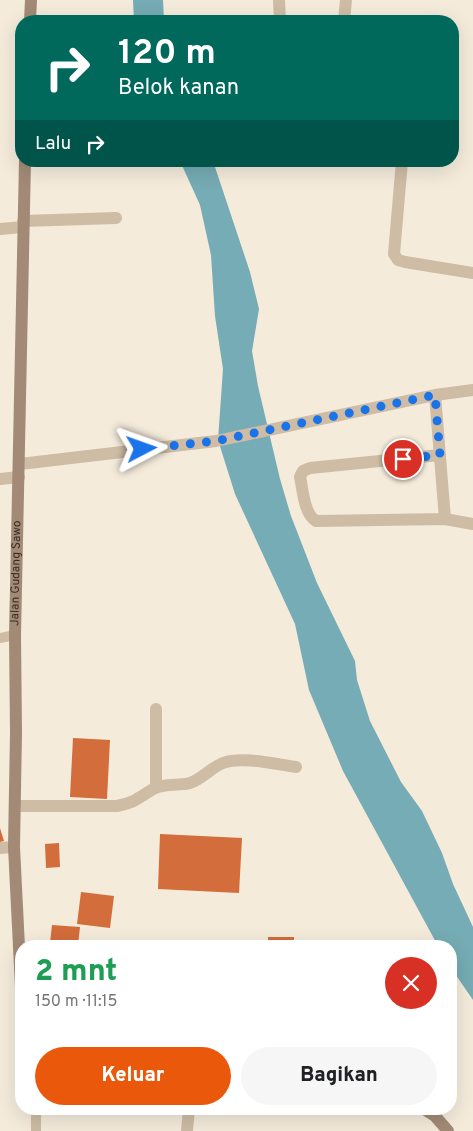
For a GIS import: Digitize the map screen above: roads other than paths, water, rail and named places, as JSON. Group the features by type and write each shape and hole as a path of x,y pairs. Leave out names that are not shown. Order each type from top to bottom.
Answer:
{"street":[{"path":"30,15 31,0"},
{"path":"279,0 280,15"},
{"path":"345,15 346,0"},
{"name":"Jalan Gudang Sawo","path":"19,940 14,847 15,635 25,167"},
{"path":"401,167 394,254 398,260 473,273"},
{"path":"0,229 23,224 116,218"},
{"path":"20,464 216,441 435,395 473,390"},
{"path":"435,395 445,519"},
{"path":"440,455 310,468 302,471 300,477 308,513 316,522 445,519 473,524"},
{"path":"0,479 19,477"},
{"path":"156,709 156,788"},
{"path":"15,806 117,806 132,803 156,788 188,784 202,778 215,767 236,760 296,767"},
{"path":"0,848 14,847"},
{"path":"187,1131 188,1115"},
{"path":"433,1115 448,1131"}],"lane":[{"path":"0,638 15,635"},
{"path":"36,1115 36,1131"}],"water":[{"path":"183,167 215,167 250,272 259,309 252,351 258,386 280,479 291,516 317,583 355,661 357,680 370,721 401,782 422,811 473,927 473,1000 457,977 457,940 435,940 343,771 309,690 295,624 235,494 218,440 223,369 215,316 211,255 200,205"}],"waterway":[{"path":"148,0 149,15"}]}
